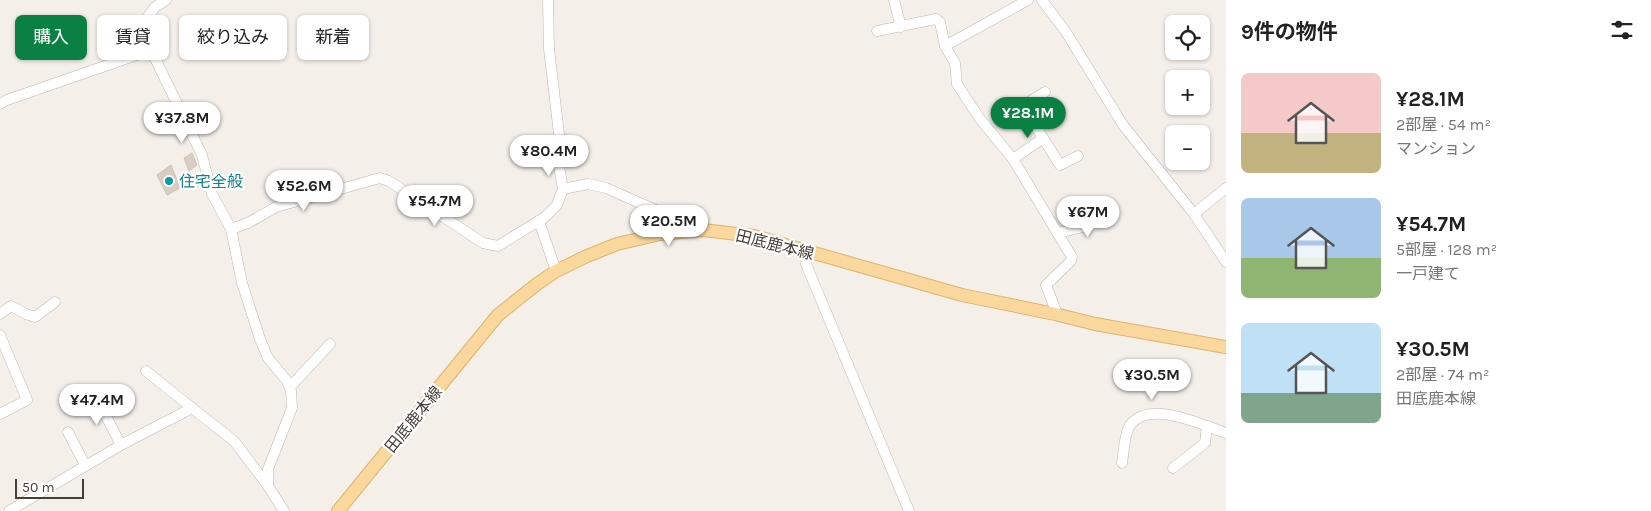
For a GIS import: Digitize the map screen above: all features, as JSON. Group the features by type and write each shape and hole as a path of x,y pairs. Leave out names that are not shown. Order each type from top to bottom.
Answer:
{"main road":[{"name":"田底鹿本線","path":"338,511 498,315 556,271 617,244 660,234 702,230 754,236 962,295 1057,314 1095,324 1226,347"}],"street":[{"path":"149,15 166,0"},
{"path":"230,229 248,223 276,207 380,178 401,188 483,243 498,246 539,221 557,205 563,189 558,161 559,134 549,49 548,0"},
{"path":"894,0 900,26"},
{"path":"945,46 1028,0"},
{"path":"1042,0 1066,32 1123,125 1194,214 1226,262"},
{"path":"877,31 936,19 940,22 945,46 955,63 957,84 980,119 1013,159 1072,257 1071,261 1046,285 1057,314"},
{"path":"0,104 122,60"},
{"path":"156,60 202,155 212,194 230,229 242,283 268,358 290,387 292,408 268,469 268,486"},
{"path":"1045,92 1023,106 1060,166 1078,156"},
{"path":"1013,159 1042,139"},
{"path":"563,189 588,184 606,188 702,230"},
{"path":"1194,214 1226,188"},
{"path":"1058,233 1083,227 1080,217"},
{"path":"539,221 556,271"},
{"path":"806,251 806,264 909,511"},
{"path":"0,314 11,306 26,314 35,316 55,302"},
{"path":"0,335 27,400 0,414"},
{"path":"290,387 330,344"},
{"path":"146,371 234,441 268,486 284,511"},
{"path":"95,395 121,445"},
{"path":"9,511 85,465 192,408"},
{"path":"1122,463 1128,429 1140,416 1156,413 1180,417 1226,433"},
{"path":"1173,468 1205,443 1207,426"},
{"path":"68,432 85,465"}],"building":[{"path":"192,153 197,165 189,171 184,158"},
{"name":"住宅全般","path":"171,165 180,188 167,195 157,175"}],"place":[{"name":"住宅全般","path":"169,181"}]}
